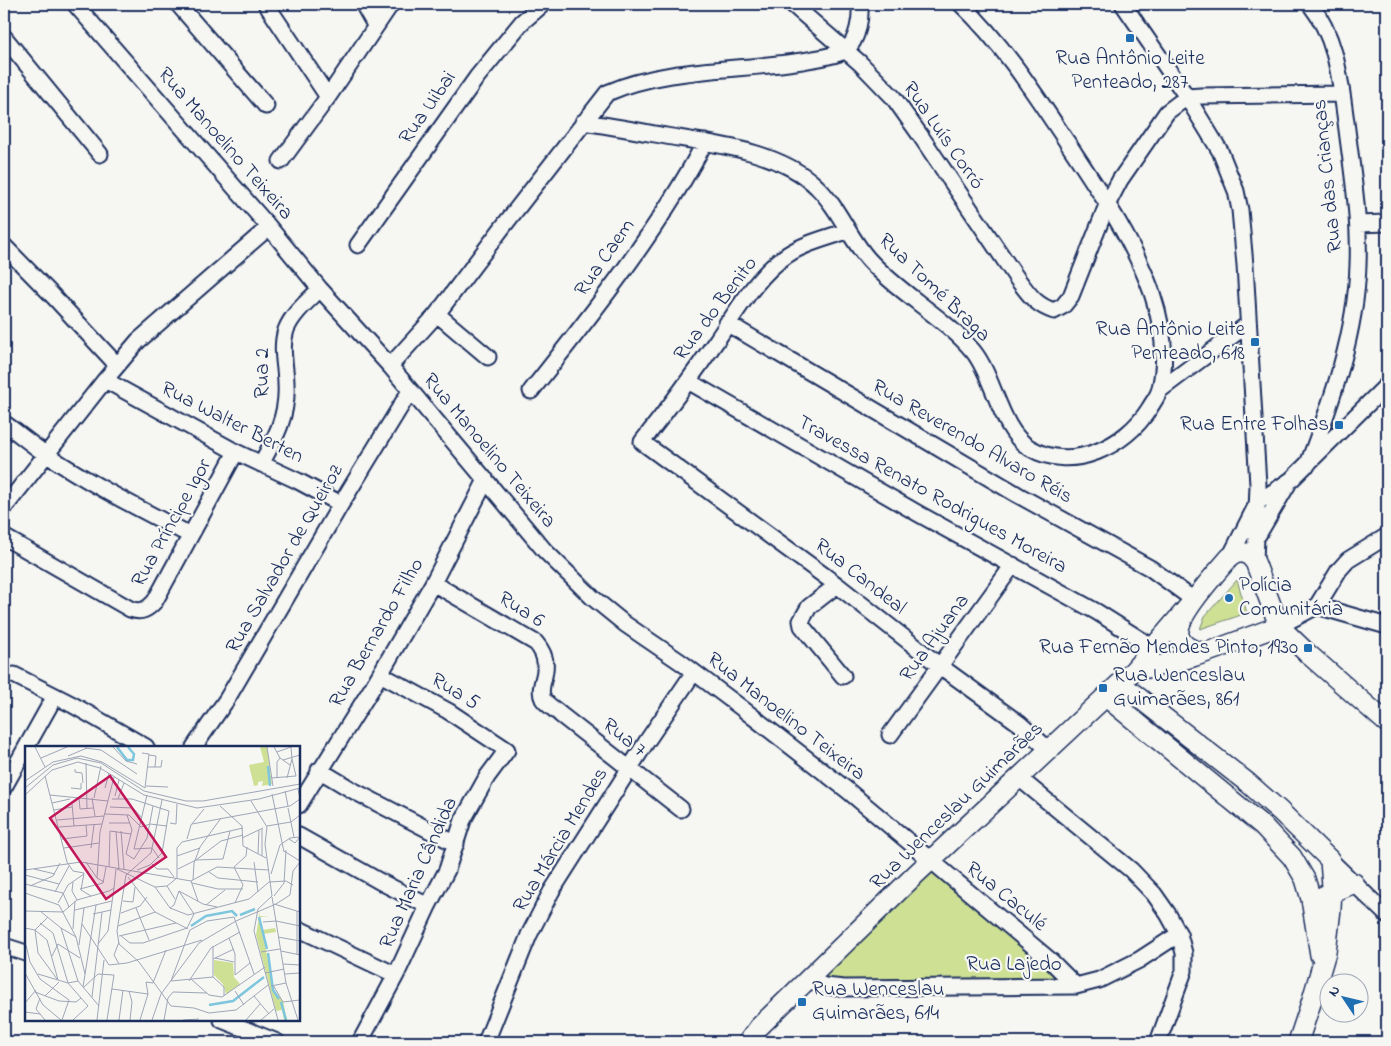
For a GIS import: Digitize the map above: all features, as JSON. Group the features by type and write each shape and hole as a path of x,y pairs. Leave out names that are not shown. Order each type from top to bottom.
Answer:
{"street":[{"name":"Rua Manoelino Teixeira","path":"75,4 269,227 320,289 390,366 545,551 593,598 625,624 739,706 847,790 931,862"},
{"path":"178,4 266,106"},
{"path":"266,4 328,97"},
{"path":"363,4 376,25"},
{"path":"281,161 328,97 391,4"},
{"name":"Rua Uibai","path":"358,245 476,77 522,22 543,4"},
{"name":"Rua Luís Corró","path":"792,4 875,78 902,110 1018,280 1042,307 1054,310 1063,306 1071,296 1107,205"},
{"path":"390,366 437,314 607,93 632,84 671,75 786,63 826,56 845,50 855,36 860,4"},
{"name":"Rua Tomé Braga","path":"583,122 704,142 757,154 802,174 819,188 832,204 847,231 870,260 973,352 983,366 1012,430 1021,442 1038,452 1064,457 1099,452 1134,428 1144,417 1160,390 1164,348 1159,315 1136,256 1107,205 1022,76 988,32 961,4"},
{"path":"1123,4 1187,97 1220,151 1236,191 1240,210 1245,264 1258,502 1255,562"},
{"name":"Rua das Crianças","path":"1308,464 1340,368 1348,337 1358,267 1358,224 1337,61 1330,37 1323,22 1310,4"},
{"path":"4,37 100,154"},
{"path":"607,93 606,114 611,126"},
{"path":"1107,205 1117,186 1155,128 1167,112 1187,97 1342,94"},
{"name":"Rua Caem","path":"531,391 590,316 620,274 676,193 704,142"},
{"path":"1358,224 1387,222"},
{"path":"4,508 117,364 138,341 269,227"},
{"name":"Rua do Benito","path":"642,442 760,280 786,256 815,241 847,231"},
{"path":"4,246 117,364"},
{"name":"Rua 2","path":"261,464 280,428 285,407 287,386 284,350 286,331 295,316 320,289"},
{"path":"437,314 488,357"},
{"name":"Rua Reverendo Alvaro Réis","path":"727,323 1018,495 1150,568 1194,600"},
{"path":"1160,390 1248,324"},
{"name":"Rua Walter Berten","path":"105,380 236,452 340,504"},
{"name":"Travessa Renato Rodrigues Moreira","path":"688,381 919,514 1097,612 1154,648"},
{"path":"1203,652 1192,650 1181,641 1179,634 1180,626 1194,600 1230,557 1258,502 1291,480 1387,385"},
{"name":"Rua Salvador de Queiroz","path":"195,746 228,699 340,504 410,391"},
{"path":"4,423 46,454 131,504 190,535"},
{"name":"Rua Candeal","path":"642,442 837,585 940,666 1020,724 1049,750"},
{"name":"Rua Príncipe Igor","path":"4,537 130,609 137,612 141,611 155,601 236,452"},
{"name":"Rua Bernardo Filho","path":"300,803 380,674 433,583 486,480"},
{"path":"1257,536 1291,480"},
{"path":"1134,670 1174,663 1279,626 1317,606 1338,570 1348,560 1387,536"},
{"path":"1230,557 1242,552 1248,553 1255,562 1279,626 1387,723"},
{"name":"Rua Ajuana","path":"890,735 1013,565"},
{"name":"Rua 6","path":"433,583 536,643 541,649 546,664 542,690 543,699"},
{"path":"837,585 810,607 801,621 802,626 843,676"},
{"name":"Rua Wenceslau Guimarães","path":"748,1042 759,1027 1134,670 1194,600"},
{"path":"1317,606 1387,626"},
{"name":"Rua Márcia Mendes","path":"486,1042 537,919 551,892 667,710 694,672"},
{"name":"Rua 5","path":"380,674 448,711 507,750"},
{"path":"14,675 144,746"},
{"path":"1120,683 1248,783 1280,811 1387,915"},
{"path":"27,746 55,696"},
{"path":"1106,697 1263,826 1292,857 1305,879 1312,899 1321,964"},
{"name":"Rua 7","path":"543,699 681,809"},
{"path":"4,786 25,749"},
{"name":"Rua Maria Cândida","path":"360,1042 396,975 447,870 463,820 487,778 507,750"},
{"path":"319,770 354,791 456,844"},
{"path":"1019,778 1131,870 1154,894 1179,934 1184,953 1184,971 1158,1042"},
{"path":"300,837 428,906"},
{"path":"1298,1042 1312,1003 1321,964 1326,952 1332,893 1330,860"},
{"name":"Rua Caculé","path":"931,862 1051,961 1076,986"},
{"path":"1312,899 1332,893 1354,883"},
{"path":"300,929 396,975"},
{"name":"Rua Lajedo","path":"808,980 825,986 844,988 1076,986 1099,980 1139,960 1179,934"},
{"path":"4,946 25,953"},
{"path":"224,1021 277,1042"}],"green space":[{"path":"1237,580 1247,613 1200,629 1205,616"},
{"path":"931,861 1076,986 808,980"}],"place":[{"name":"Rua Antônio Leite Penteado, 287","path":"1130,38"},
{"name":"Rua Antônio Leite Penteado, 618","path":"1255,342"},
{"name":"Rua Entre Folhas","path":"1339,425"},
{"name":"Polícia Comunitária","path":"1229,598"},
{"name":"Rua Fernão Mendes Pinto, 1930","path":"1308,648"},
{"name":"Rua Wenceslau Guimarães, 861","path":"1103,688"},
{"name":"Rua Wenceslau Guimarães, 614","path":"802,1002"}]}
